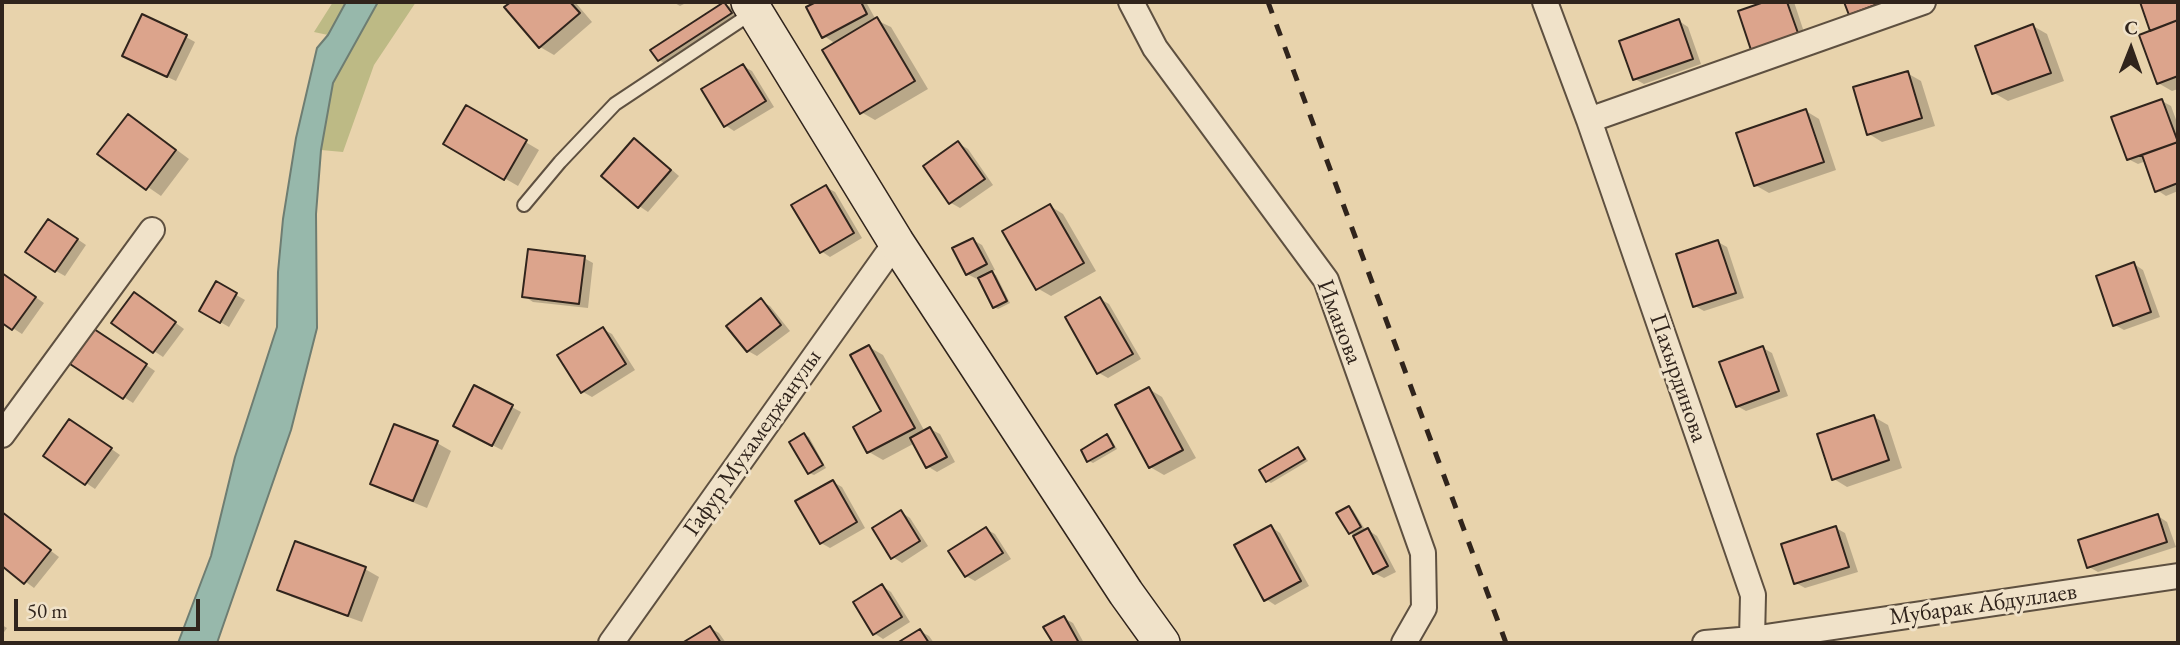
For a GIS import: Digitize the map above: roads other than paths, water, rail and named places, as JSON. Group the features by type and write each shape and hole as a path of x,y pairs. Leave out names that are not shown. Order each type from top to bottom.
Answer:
{"main road":[{"path":"752,6 896,243 1118,581 1162,643"}],"street":[{"name":"Иманова","path":"1131,2 1155,48 1326,280 1423,553 1424,608 1404,643"},
{"name":"Пахырдинова","path":"1545,2 1589,120 1753,595 1752,639"},
{"path":"1589,120 1923,2"},
{"path":"2,435 152,230"},
{"name":"Гафур Мухамеджанулы","path":"611,643 896,243"},
{"name":"Мубарак Абдуллаев","path":"1705,643 1752,639 2178,576"}],"lane":[{"path":"524,205 615,104 752,6"}],"railway":[{"path":"1268,2 1506,643"}]}
